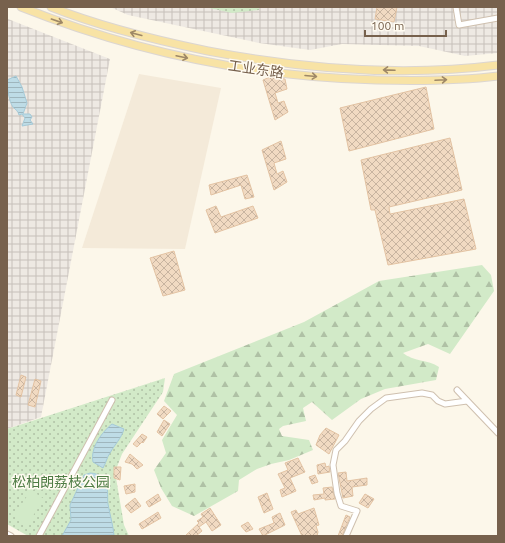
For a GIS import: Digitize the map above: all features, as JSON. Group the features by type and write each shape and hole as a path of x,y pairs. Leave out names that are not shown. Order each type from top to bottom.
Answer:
{"main road":[{"name":"工业东路","path":"21,7 86,31 146,48 214,63 276,73 343,79 398,81 436,81 498,76"},
{"name":"工业东路","path":"51,7 148,38 278,62 344,68 398,70 435,70 498,65"}],"street":[{"path":"456,7 459,25 498,18"},
{"path":"457,390 498,433"},
{"path":"346,536 357,510 341,506 332,465 336,450 345,441 359,421 371,409 386,398 422,393 432,395 438,401 445,404 467,401"},
{"path":"39,536 112,400"},
{"path":"7,534 11,536"}],"shaded area":[{"path":"110,7 498,7 498,53 465,56 419,46 342,44 310,50 259,43 128,15"},
{"path":"8,19 110,59 41,417 7,429 7,20"},
{"path":"139,74 221,88 185,249 82,248"}],"green space":[{"path":"205,7 259,7 259,10 232,13"},
{"path":"482,265 491,275 494,291 450,354 428,344 403,353 411,358 435,364 439,367 436,380 385,389 361,399 332,420 312,402 303,408 306,421 283,426 279,429 282,436 309,440 313,450 289,460 257,469 239,480 238,491 194,516 172,506 161,488 154,470 166,453 162,440 177,415 164,401 174,374 304,322 379,281"},
{"name":"松柏朗荔枝公园","path":"165,378 163,392 122,454 115,472 124,525 129,536 28,536 7,524 7,429"},
{"path":"31,490 44,499 27,525 14,516"}],"water":[{"path":"16,76 22,87 27,103 23,114 30,114 32,117 30,120 33,124 22,126 25,118 22,114 19,115 10,102 7,80"},
{"path":"112,424 124,429 120,439 109,455 103,468 93,462 93,451 104,431"},
{"path":"90,473 99,475 106,482 108,504 114,535 62,536 71,520 70,505 84,475"}],"building":[{"path":"377,7 397,7 394,22 375,19"},
{"path":"270,77 285,79 287,89 275,93 278,103 284,101 288,112 275,120 263,80"},
{"path":"426,87 434,129 349,151 340,108"},
{"path":"450,138 462,190 389,207 390,214 464,199 476,249 388,265 375,210 371,210 361,160"},
{"path":"281,141 286,159 274,163 277,174 283,171 287,182 274,190 262,150"},
{"path":"247,175 254,197 245,199 241,185 211,195 209,185"},
{"path":"216,206 221,217 253,206 258,218 215,233 206,210"},
{"path":"174,251 185,290 163,296 150,258"},
{"path":"21,375 26,377 21,397 16,395"},
{"path":"35,379 41,381 35,407 28,405"},
{"path":"164,406 171,411 163,419 157,414"},
{"path":"164,420 170,424 162,436 157,432"},
{"path":"326,428 339,435 329,454 316,445 320,435"},
{"path":"142,434 147,437 143,443 142,442 137,447 133,444"},
{"path":"130,454 143,465 137,469 132,464 125,462"},
{"path":"298,458 305,472 290,478 296,491 282,497 280,490 285,488 278,474 288,470 285,463"},
{"path":"325,463 326,467 329,466 330,472 318,474 317,465"},
{"path":"114,467 121,467 120,480 114,478"},
{"path":"346,472 347,481 367,478 367,485 352,487 353,496 343,498 338,473"},
{"path":"315,475 318,482 312,484 309,477"},
{"path":"135,484 135,492 126,494 124,486"},
{"path":"332,487 335,499 325,500 325,498 314,500 313,495 324,494 323,488"},
{"path":"267,493 273,509 264,513 258,497"},
{"path":"158,494 161,500 149,507 146,502"},
{"path":"365,494 374,499 368,508 359,503"},
{"path":"135,498 141,506 131,513 125,506"},
{"path":"210,508 221,525 212,531 206,522 199,527 202,531 196,536 185,536 199,523 197,521 203,517 201,514"},
{"path":"314,508 319,525 316,526 318,532 317,536 302,536 291,512 296,510 298,514"},
{"path":"158,512 161,518 142,529 139,524"},
{"path":"280,513 285,525 263,536 259,529 274,523 272,517"},
{"path":"346,515 350,517 342,536 338,536"},
{"path":"248,522 253,529 246,532 241,526"}]}
